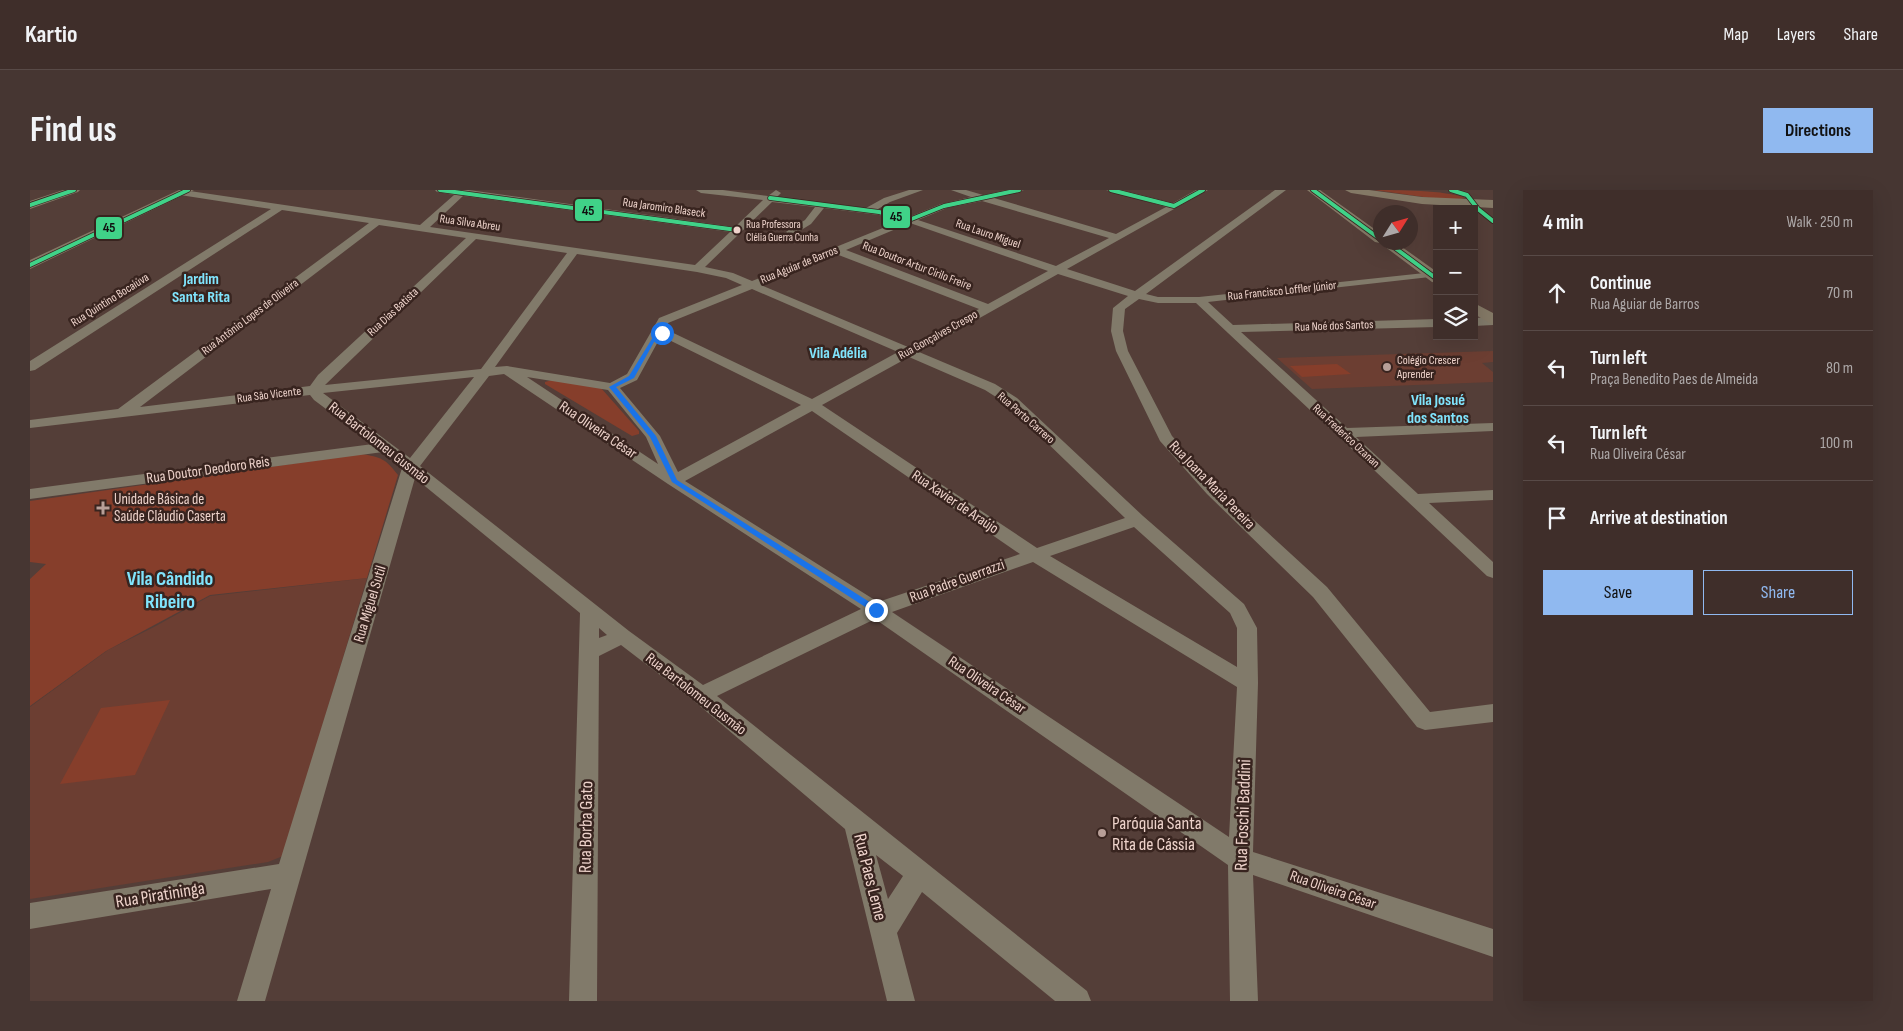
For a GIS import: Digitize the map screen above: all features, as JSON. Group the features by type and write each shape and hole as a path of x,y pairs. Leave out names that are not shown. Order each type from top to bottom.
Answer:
{"main road":[{"path":"30,205 74,190"},
{"path":"1313,190 1373,234"},
{"path":"1351,190 1428,202 1493,204"},
{"path":"1370,190 1382,196"},
{"path":"1451,190 1467,195 1472,204 1492,218"},
{"path":"30,265 186,192"},
{"path":"1397,250 1433,277"},
{"path":"1478,310 1493,321"}],"street":[{"name":"Rua Jaromiro Blaseck","path":"440,190 737,230"},
{"name":"Rua Lauro Miguel","path":"700,190 867,210 909,220 1057,270 1136,294"},
{"path":"697,269 779,190"},
{"path":"867,210 887,200 918,190"},
{"path":"956,190 1117,237"},
{"name":"Rua Aguiar de Barros","path":"612,387 632,377 663,321 944,206 1019,190"},
{"path":"1111,190 1174,206"},
{"name":"Rua Gonçalves Crespo","path":"674,481 1202,190"},
{"name":"Rua Joana Maria Pereira","path":"1281,190 1119,308 1117,331 1122,351 1165,438 1213,491 1320,592 1425,721 1493,713"},
{"name":"Rua Silva Abreu","path":"186,192 697,269 729,275 752,284"},
{"path":"423,228 463,192"},
{"path":"785,237 808,222 822,205"},
{"name":"Rua Quintino Bocaiúva","path":"30,367 282,207"},
{"name":"Rua Antônio Lopes de Oliveira","path":"122,413 378,222"},
{"name":"Rua Dias Batista","path":"314,390 323,378 474,236"},
{"name":"Rua Miguel Sutil","path":"251,1001 410,468 485,372 574,250"},
{"name":"Rua Doutor Artur Cirilo Freire","path":"836,250 988,308"},
{"name":"Rua Francisco Loffler Júnior","path":"1136,294 1158,300 1199,300 1433,277"},
{"name":"Rua Porto Carrero","path":"752,284 990,387 1012,401 1137,520 1237,609 1248,628"},
{"name":"Rua Frederico Ozanan","path":"1199,300 1493,572"},
{"path":"1478,322 1493,321"},
{"name":"Rua Noé dos Santos","path":"1230,329 1433,323"},
{"name":"Rua Xavier de Araújo","path":"658,330 812,405 1033,554 1248,683"},
{"name":"Rua São Vicente","path":"30,424 314,390 508,370 612,387"},
{"name":"Rua Oliveira César","path":"508,370 674,481 876,610 1240,859 1453,931 1493,942"},
{"path":"530,385 532,377 546,376"},
{"path":"612,387 653,436 674,481"},
{"name":"Rua Bartolomeu Gusmão","path":"314,390 320,397 386,447 622,636 701,695 1077,1001"},
{"path":"1343,433 1493,427"},
{"path":"622,446 653,436"},
{"name":"Rua Doutor Deodoro Reis","path":"30,494 386,447"},
{"path":"1414,499 1493,495"},
{"name":"Rua Padre Guerrazzi","path":"701,695 876,610 1033,554 1137,520"},
{"name":"Rua Borba Gato","path":"583,1001 590,610"},
{"name":"Rua Foschi Baddini","path":"1244,1001 1240,859 1248,683 1248,628"},
{"path":"589,652 622,636"},
{"name":"Rua Paes Leme","path":"856,823 902,1001"},
{"name":"Rua Piratininga","path":"30,916 290,874"},
{"name":"Rua Paes Leme","path":"884,931 920,874"}],"shaded area":[{"path":"1374,190 1446,193 1465,198 1452,201"},
{"name":"Colégio Crescer Aprender","path":"1493,351 1493,362 1482,363 1493,372 1493,382 1312,389 1277,358"},
{"path":"1337,364 1351,374 1302,377 1290,366"},
{"path":"552,380 601,388 639,431 639,434 632,436 545,384 545,382"},
{"path":"361,454 374,456 382,460 390,465 398,475 367,578 210,595 106,651 30,706 30,579 46,564 30,562 30,501"},
{"path":"367,578 283,856 268,862 30,899 30,707 108,650 210,596"},
{"path":"170,700 135,775 60,784 101,708"}],"transit line":[{"name":"45","path":"30,205 74,190"},
{"name":"45","path":"30,265 188,190"},
{"name":"45","path":"440,190 737,230"},
{"name":"45","path":"770,198 879,212 909,220 944,206 1019,190"},
{"name":"45","path":"1111,190 1174,206 1203,190"},
{"name":"45","path":"1313,190 1373,234"},
{"name":"45","path":"1451,190 1467,195 1478,209 1493,221"},
{"name":"45","path":"1398,250 1433,276"}],"place":[{"name":"Rua Professora Clélia Guerra Cunha","path":"737,230"},
{"name":"Colégio Crescer Aprender","path":"1387,367"},
{"name":"Unidade Básica de Saúde Cláudio Caserta","path":"103,508"},
{"name":"Paróquia Santa Rita de Cássia","path":"1102,833"}],"district":[{"name":"Jardim Santa Rita","path":"201,288"},
{"name":"Vila Adélia","path":"838,353"},
{"name":"Vila Josué dos Santos","path":"1438,409"},
{"name":"Vila Cândido Ribeiro","path":"170,590"}],"route":[{"path":"662,333 658,330 632,377 612,387 653,436 674,481 876,610"}]}
